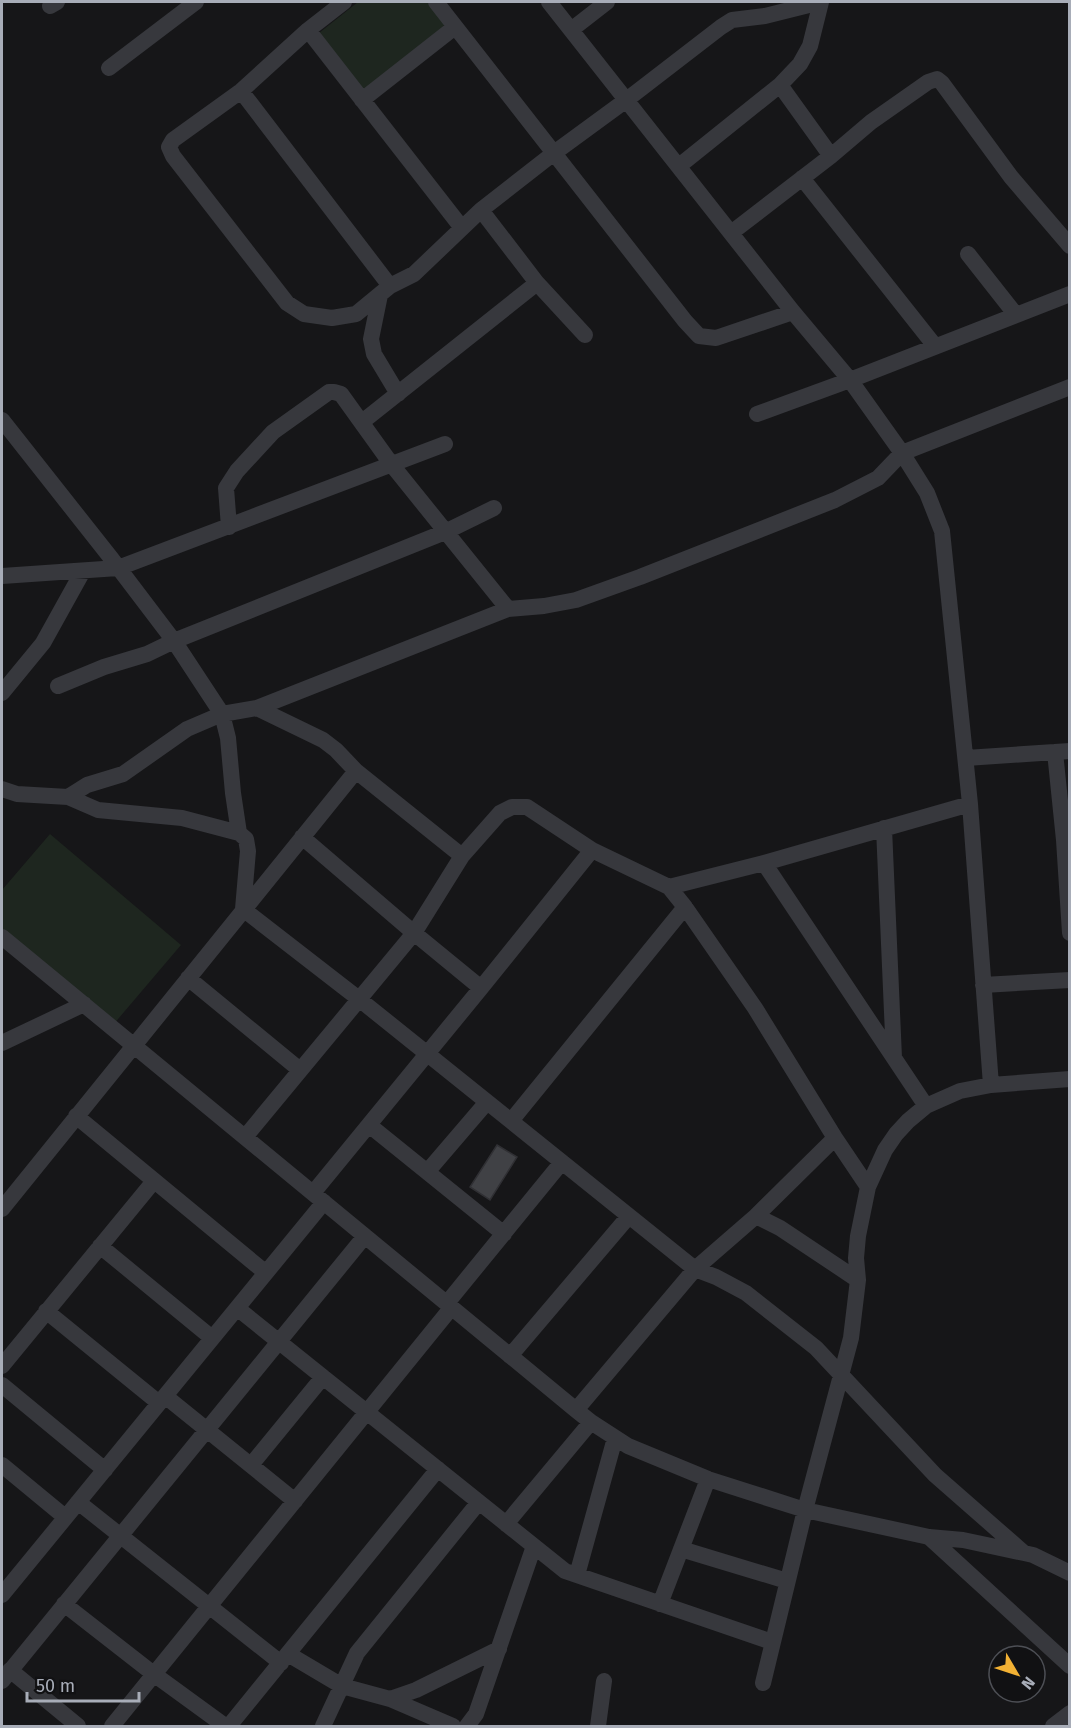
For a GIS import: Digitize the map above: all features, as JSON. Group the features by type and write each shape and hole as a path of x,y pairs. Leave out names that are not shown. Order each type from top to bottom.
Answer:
{"street":[{"path":"109,68 196,2"},
{"path":"436,2 699,336 716,338 793,312"},
{"path":"549,2 793,312 850,380 902,453 927,493 942,531 966,758 991,1085"},
{"path":"571,30 607,2"},
{"path":"755,2 765,16"},
{"path":"335,4 241,91 173,140 169,147 173,156 287,303 304,314 332,318 356,314 385,291 414,274 481,210 732,20 765,16 821,2 810,46 801,64 780,85 679,166"},
{"path":"362,100 455,27"},
{"path":"308,30 462,228"},
{"path":"731,233 871,122 928,82 937,79 1011,177 1070,246"},
{"path":"780,85 831,156"},
{"path":"241,91 385,291"},
{"path":"802,178 935,346"},
{"path":"481,210 537,283 585,335"},
{"path":"968,254 1016,315"},
{"path":"362,422 537,283"},
{"path":"385,291 371,339 374,354 398,394"},
{"path":"757,414 1070,294"},
{"path":"68,797 87,785 123,774 187,729 222,714 257,708 508,609 576,600 640,577 836,500 878,478 902,453 1070,387"},
{"path":"229,527 226,488 237,471 273,432 330,392 341,394 392,465 508,609"},
{"path":"2,420 174,641 222,714 228,738 239,833"},
{"path":"2,576 118,568 445,444"},
{"path":"58,686 104,667 147,654 174,641 446,532 495,508"},
{"path":"2,693 43,643 82,571"},
{"path":"257,708 323,741 336,750 356,771 462,856"},
{"path":"966,758 1062,751 1070,933"},
{"path":"2,1209 356,771"},
{"path":"6,795 68,797 98,810 182,818 239,833 246,840 248,851 243,909"},
{"path":"669,887 764,863 970,804"},
{"path":"245,1137 414,933 462,856 500,813 512,807 527,807 592,850 669,887 755,1008 868,1187"},
{"path":"884,828 894,1059"},
{"path":"302,837 481,988"},
{"path":"2,1595 266,1273 369,1125 592,850"},
{"path":"764,863 926,1106"},
{"path":"511,1121 685,907"},
{"path":"243,909 359,999 695,1269 746,1293 816,1348 934,1475 1024,1552"},
{"path":"2,937 576,1410 628,1446 708,1479 805,1510 929,1537 963,1540 1024,1552 1070,1573"},
{"path":"188,978 300,1070"},
{"path":"983,985 1070,980"},
{"path":"2,1043 84,1004"},
{"path":"2,1058 20,1035"},
{"path":"763,1683 805,1510 852,1338 858,1280 856,1258 858,1236 868,1187 885,1150 908,1121 926,1106 960,1091 991,1085 1070,1079"},
{"path":"427,1172 487,1102"},
{"path":"76,1116 266,1273"},
{"path":"369,1125 504,1234"},
{"path":"576,1410 695,1269 756,1216 835,1138"},
{"path":"112,1726 367,1412 562,1162"},
{"path":"2,1366 154,1181"},
{"path":"510,1356 629,1216"},
{"path":"756,1216 780,1228 858,1280"},
{"path":"78,1726 6,1676 365,1236"},
{"path":"100,1246 212,1338"},
{"path":"237,1308 565,1571 772,1642"},
{"path":"46,1311 162,1400 207,1430 295,1501"},
{"path":"251,1465 323,1377"},
{"path":"2,1385 105,1470"},
{"path":"506,1524 591,1422"},
{"path":"576,1575 615,1438"},
{"path":"2,1465 65,1517"},
{"path":"64,1604 154,1675 227,1726 438,1469"},
{"path":"660,1604 708,1479"},
{"path":"78,1502 210,1606 284,1659 342,1686 390,1699 453,1726"},
{"path":"323,1726 357,1653 479,1502"},
{"path":"929,1537 1070,1666"},
{"path":"467,1726 476,1714 534,1546"},
{"path":"681,1549 787,1581"},
{"path":"390,1699 416,1690 499,1649"},
{"path":"598,1726 604,1681"},
{"path":"1053,1726 1070,1713"}],"shaded area":[{"path":"358,2 430,2 448,24 359,94 314,37"},
{"path":"50,834 181,945 113,1025 2,929 2,890"}],"building":[{"path":"497,1145 517,1157 490,1200 470,1187"}]}
